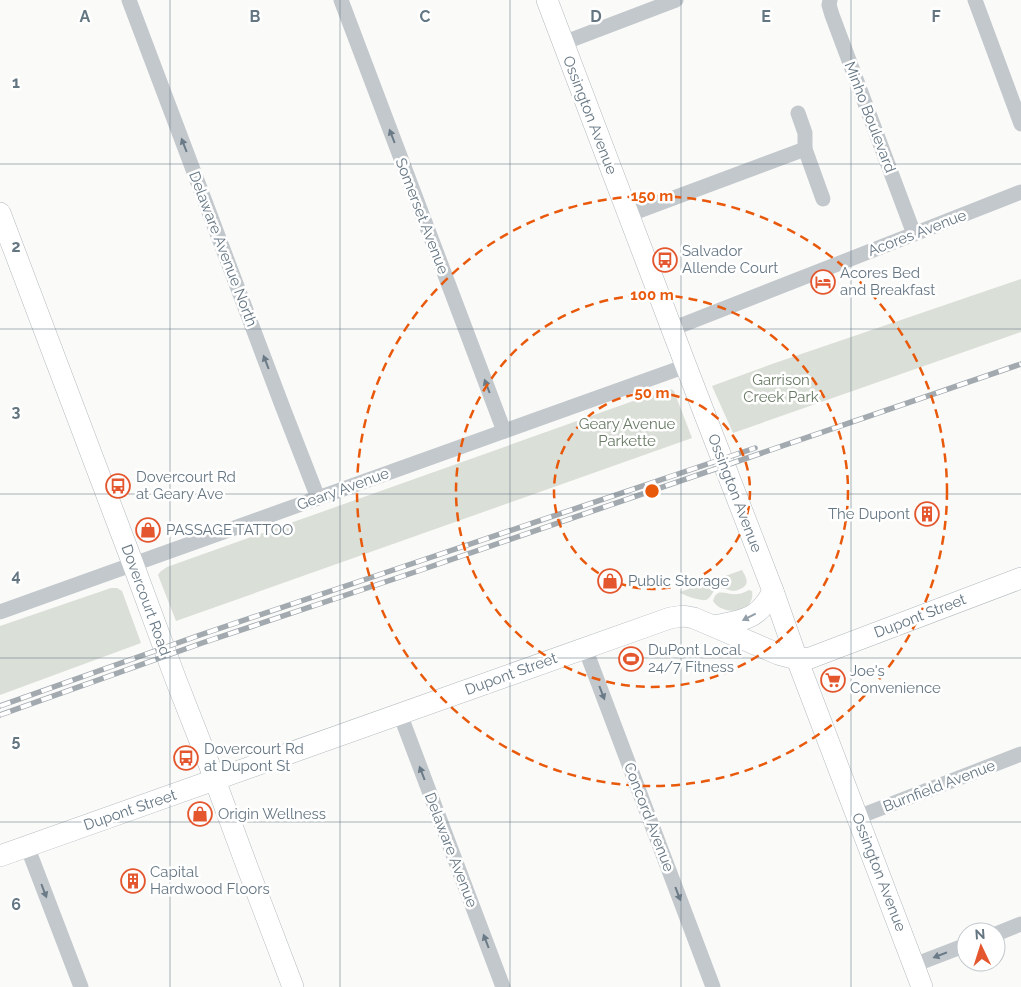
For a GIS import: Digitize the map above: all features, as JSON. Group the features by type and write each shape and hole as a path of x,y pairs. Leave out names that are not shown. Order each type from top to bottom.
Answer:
{"street":[{"name":"Delaware Avenue North","path":"129,0 318,498"},
{"name":"Somerset Avenue","path":"341,0 504,431"},
{"name":"Ossington Avenue","path":"547,0 922,987"},
{"path":"563,43 676,0"},
{"name":"Minho Boulevard","path":"830,0 829,5 832,15 914,234"},
{"path":"975,0 1021,124"},
{"path":"798,113 805,133 805,149 823,199"},
{"path":"628,215 805,149"},
{"name":"Acores Avenue","path":"672,329 1021,192"},
{"name":"Dovercourt Road","path":"0,213 293,987"},
{"name":"Geary Avenue","path":"0,612 686,366"},
{"name":"Dupont Street","path":"0,856 670,618 683,616 694,618 778,654 798,659 810,658 1021,578"},
{"path":"714,626 741,621 755,614 764,605 773,591"},
{"name":"Concord Avenue","path":"585,648 713,987"},
{"name":"Delaware Avenue","path":"400,714 503,987"},
{"name":"Burnfield Avenue","path":"858,817 1021,754"},
{"path":"27,846 80,987"},
{"path":"1006,930 1021,924"},
{"path":"914,965 956,949"}],"green space":[{"name":"Garrison Creek Park","path":"1021,279 1021,332 733,433 712,386 772,364"},
{"name":"Geary Avenue Parkette","path":"667,389 674,391 692,438 176,621 158,575 167,567"},
{"path":"742,570 747,583 737,590 717,589 706,600 689,597 680,592"},
{"path":"111,588 117,588 122,591 141,643 0,695 0,626"},
{"path":"749,590 752,591 752,598 749,604 738,610 724,609 713,601 715,596 720,593 739,594"}],"railway":[{"path":"0,715 202,643 1021,364"},
{"path":"0,706 200,635 755,448"}],"place":[{"name":"Salvador Allende Court","path":"665,260"},
{"name":"Acores Bed and Breakfast","path":"823,282"},
{"name":"Dovercourt Rd at Geary Ave","path":"118,486"},
{"name":"The Dupont","path":"927,514"},
{"name":"PASSAGE TATTOO","path":"148,530"},
{"name":"Public Storage","path":"610,581"},
{"name":"DuPont Local 24/7 Fitness","path":"631,659"},
{"name":"Joe's Convenience","path":"833,680"},
{"name":"Dovercourt Rd at Dupont St","path":"186,758"},
{"name":"Origin Wellness","path":"200,814"},
{"name":"Capital Hardwood Floors","path":"133,881"}]}
